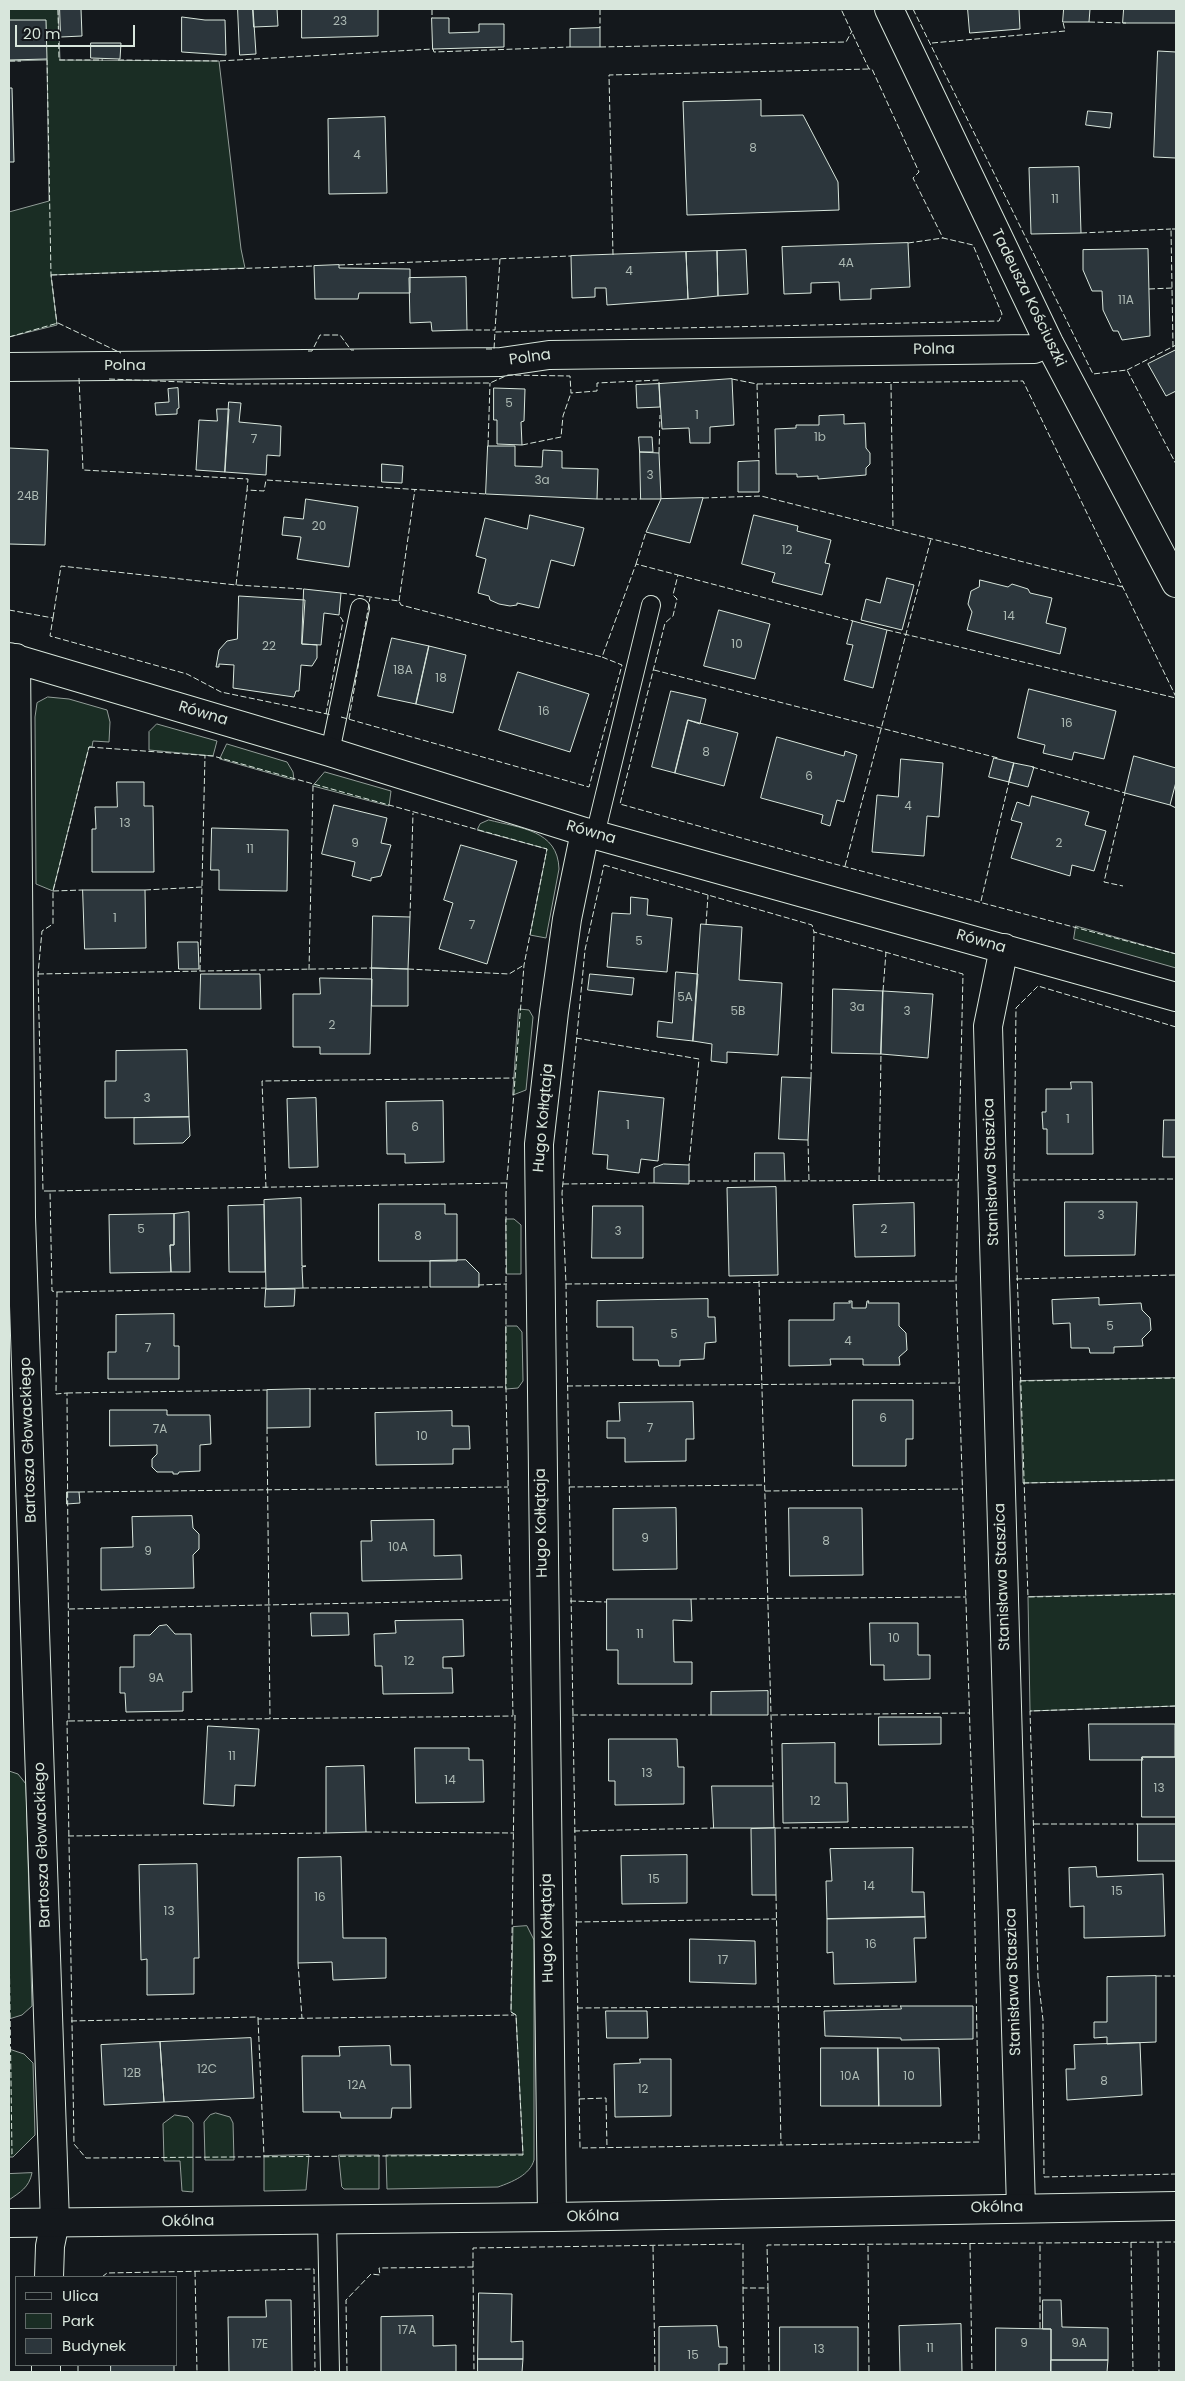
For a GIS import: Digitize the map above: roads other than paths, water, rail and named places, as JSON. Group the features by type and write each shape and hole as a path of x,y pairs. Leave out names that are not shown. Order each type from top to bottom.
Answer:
{"street":[{"name":"Tadeusza Kościuszki","path":"889,9 1049,342 1176,583"},
{"name":"Polna","path":"9,366 501,362 549,354 1034,349 1049,342"},
{"name":"Równa","path":"12,657 330,752 590,834 1176,997"},
{"name":"Bartosza Głowackiego","path":"12,657 21,1227 56,2222 50,2246 49,2276"},
{"name":"Hugo Kołłątaja","path":"552,2218 539,1144 564,938 590,834"},
{"name":"Stanisława Staszica","path":"1004,948 988,1026 1021,2208"},
{"name":"Okólna","path":"9,2223 552,2218 1176,2206"}],"lane":[{"path":"590,834 650,605"},
{"path":"330,752 360,608"},
{"path":"328,2220 330,2372"}]}
